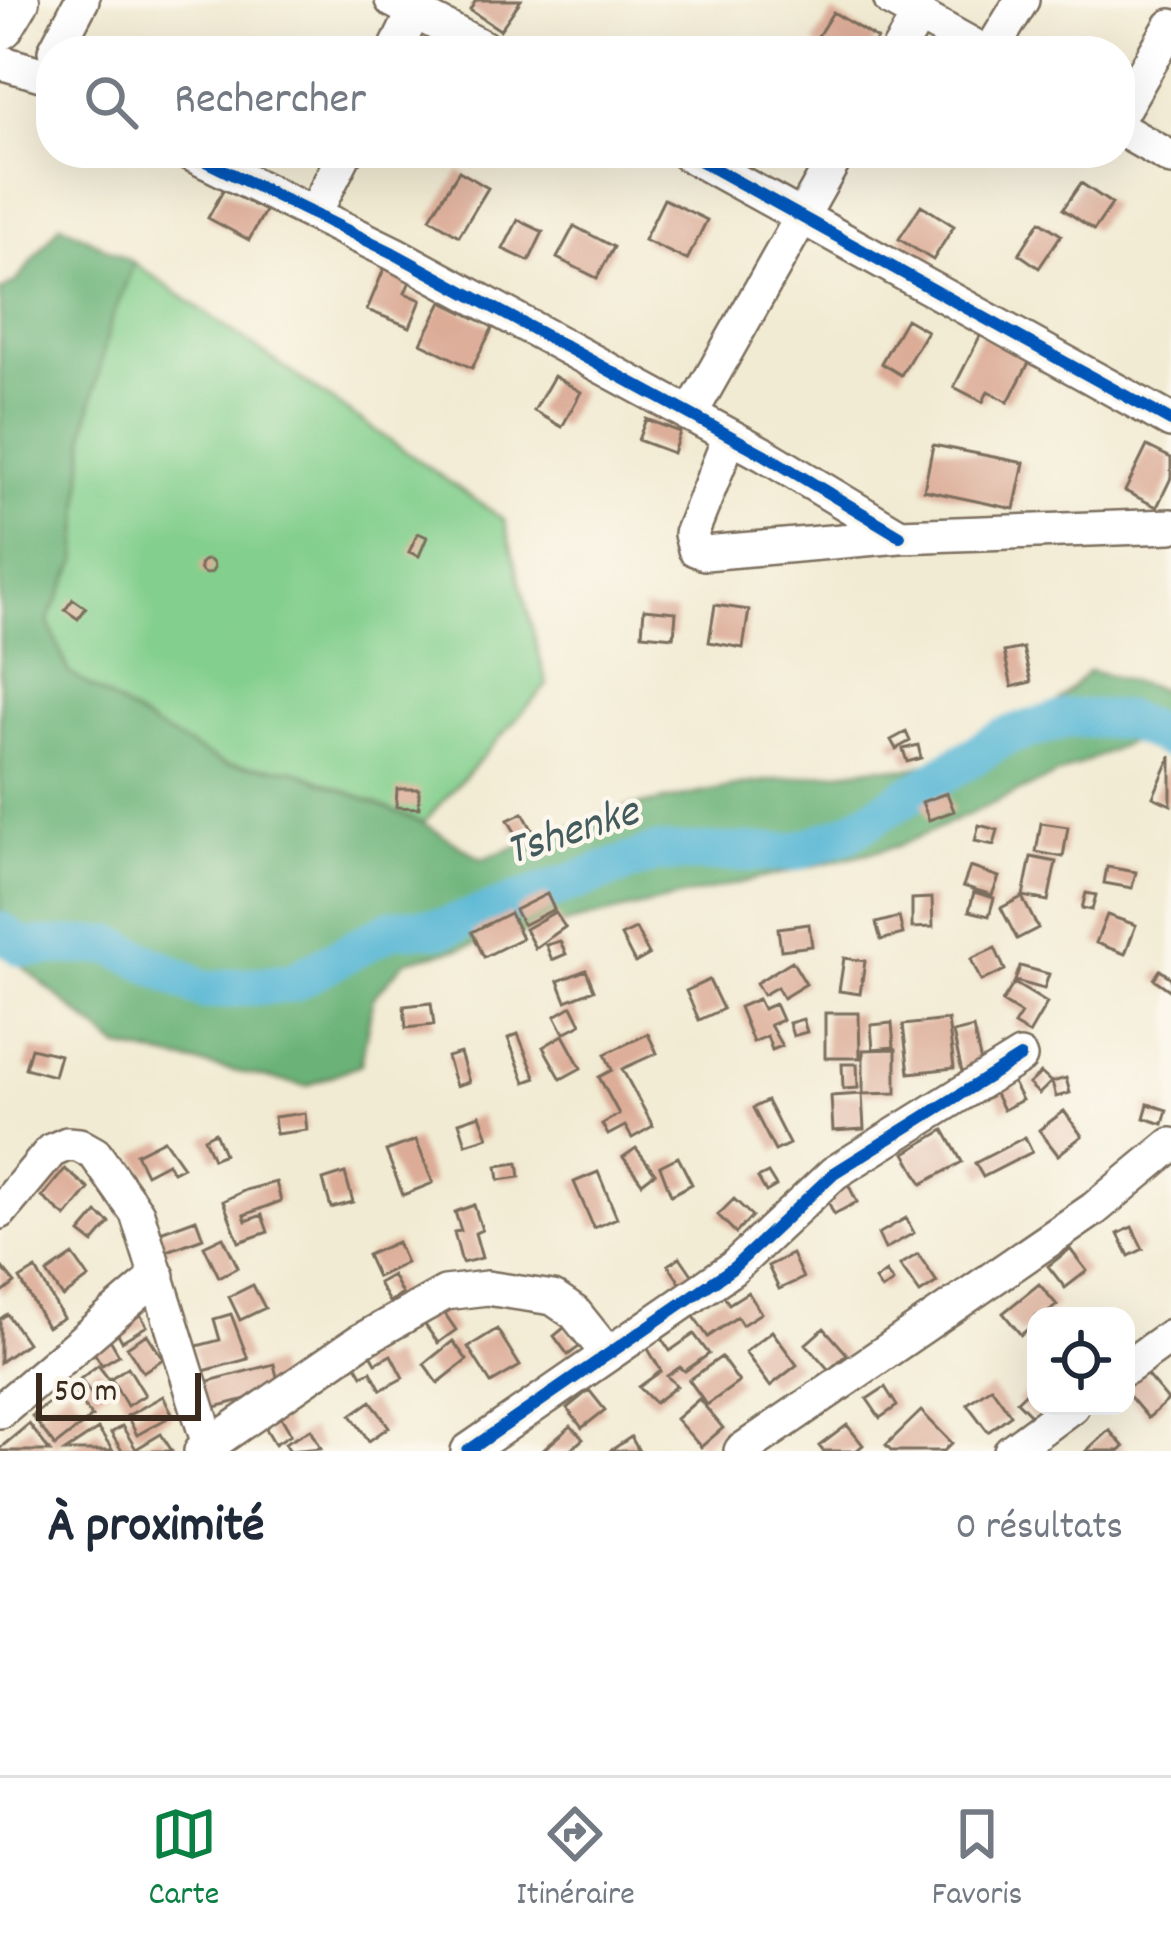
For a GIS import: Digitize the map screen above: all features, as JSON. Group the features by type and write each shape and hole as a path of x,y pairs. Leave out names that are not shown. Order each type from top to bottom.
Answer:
{"highway":[{"path":"0,25 15,0"}],"street":[{"path":"64,36 82,0"},
{"path":"997,36 1022,0"},
{"path":"399,36 408,4 464,36"},
{"path":"905,7 959,36"},
{"path":"1135,88 1171,26"},
{"path":"0,62 36,64"},
{"path":"1135,138 1171,158"},
{"path":"220,168 393,253 730,436 901,536"},
{"path":"314,214 337,168"},
{"path":"714,168 1169,416"},
{"path":"690,416 829,168"},
{"path":"730,436 691,534 695,549 705,553 901,536 1171,526"},
{"path":"468,1451 734,1268 834,1173 1020,1057"},
{"path":"0,1212 51,1151 67,1144 94,1154 137,1213 207,1449 360,1341 445,1293 487,1288 553,1298 575,1313 607,1353"},
{"path":"741,1451 1094,1209 1171,1145"},
{"path":"0,1411 158,1276"},
{"path":"1135,1362 1171,1336"},
{"path":"1011,1451 1060,1415"}],"green space":[{"path":"61,224 134,263 110,324 86,428 77,561 48,620 69,673 224,764 294,770 423,823 482,859 626,808 751,783 879,767 907,769 936,761 1045,714 1089,671 1171,692 1171,739 1145,735 898,846 405,961 373,998 361,1064 307,1086 118,1047 15,960 0,939 0,291 17,281"},
{"path":"134,263 504,520 547,685 423,823 294,770 224,764 69,673 48,620 77,561 86,428 110,324"}],"building":[{"path":"476,0 521,0 500,30 470,10"},
{"path":"833,12 872,36 818,36"},
{"path":"459,171 488,188 459,236 430,218"},
{"path":"1081,183 1112,204 1094,230 1063,209"},
{"path":"224,189 265,211 249,240 208,218"},
{"path":"664,199 707,220 687,260 644,240"},
{"path":"921,205 954,226 933,260 899,239"},
{"path":"518,220 543,232 529,261 503,249"},
{"path":"1040,221 1061,235 1039,268 1019,254"},
{"path":"574,226 614,247 597,278 557,258"},
{"path":"386,264 413,274 405,293 421,300 410,327 367,310"},
{"path":"442,302 493,327 472,368 421,343"},
{"path":"906,319 927,331 901,375 881,363"},
{"path":"981,334 1031,359 1008,402 988,391 983,402 954,387"},
{"path":"554,376 581,392 562,427 534,411"},
{"path":"646,419 680,432 673,453 638,440"},
{"path":"933,445 1024,463 1014,509 924,490"},
{"path":"1147,446 1171,458 1171,478 1157,507 1125,491"},
{"path":"418,533 427,537 419,556 409,552"},
{"path":"207,560 214,567 207,574 200,567"},
{"path":"73,599 86,608 78,619 65,610"},
{"path":"715,605 749,610 743,648 709,642"},
{"path":"644,609 676,612 674,637 642,634"},
{"path":"1023,648 1031,682 1012,687 1004,652"},
{"path":"906,732 910,741 896,749 891,740"},
{"path":"918,745 921,758 907,762 903,749"},
{"path":"1171,756 1171,805 1153,797"},
{"path":"397,789 419,789 419,808 396,807"},
{"path":"947,793 954,811 929,820 922,802"},
{"path":"523,813 538,840 523,846 508,820"},
{"path":"1041,823 1068,827 1063,857 1036,852"},
{"path":"979,825 998,830 994,845 975,841"},
{"path":"1031,857 1056,862 1048,901 1023,896"},
{"path":"970,867 999,877 992,895 963,886"},
{"path":"1107,867 1136,872 1132,888 1104,883"},
{"path":"974,892 994,898 989,916 969,911"},
{"path":"1086,893 1096,895 1092,910 1082,908"},
{"path":"547,894 554,909 523,925 515,910"},
{"path":"1022,897 1038,928 1017,939 1001,908"},
{"path":"932,898 933,927 912,928 912,899"},
{"path":"555,912 565,927 535,948 525,929"},
{"path":"510,913 522,938 484,957 472,932"},
{"path":"1107,915 1136,925 1125,954 1096,943"},
{"path":"899,917 903,934 881,940 876,923"},
{"path":"809,924 812,946 781,950 778,928"},
{"path":"636,929 649,955 635,963 621,936"},
{"path":"560,941 566,954 552,960 546,945"},
{"path":"995,948 1005,970 981,981 971,959"},
{"path":"844,958 865,961 860,994 839,991"},
{"path":"792,961 806,984 783,998 777,987 763,995 756,983"},
{"path":"1020,966 1049,974 1044,989 1015,981"},
{"path":"586,970 594,990 566,1001 558,981"},
{"path":"1160,970 1171,978 1171,991 1154,979"},
{"path":"709,980 723,1009 699,1020 686,991"},
{"path":"1014,983 1047,1003 1029,1034 1014,1025 1021,1014 1002,1002"},
{"path":"758,999 763,1009 775,1004 782,1020 770,1025 782,1046 772,1050 767,1036 753,1042 739,1007"},
{"path":"431,1003 434,1025 406,1028 404,1006"},
{"path":"572,1006 581,1024 564,1033 555,1016"},
{"path":"825,1013 859,1013 860,1058 825,1058"},
{"path":"803,1019 807,1032 793,1036 789,1023"},
{"path":"948,1020 954,1068 909,1073 903,1025"},
{"path":"892,1023 894,1047 873,1049 871,1025"},
{"path":"973,1028 982,1067 962,1072 953,1033"},
{"path":"518,1034 536,1078 525,1082 508,1038"},
{"path":"648,1034 657,1053 622,1069 653,1126 632,1138 625,1126 608,1135 602,1124 619,1114 599,1077 612,1070 605,1054"},
{"path":"563,1035 581,1068 561,1079 543,1047"},
{"path":"31,1048 60,1055 54,1076 25,1068"},
{"path":"896,1049 896,1093 863,1094 863,1050"},
{"path":"460,1053 469,1082 456,1086 447,1057"},
{"path":"842,1064 857,1064 858,1088 843,1089"},
{"path":"1041,1073 1051,1082 1039,1094 1029,1084"},
{"path":"1010,1077 1022,1100 1003,1110 991,1086"},
{"path":"1066,1078 1070,1093 1056,1097 1052,1082"},
{"path":"862,1094 864,1129 833,1131 831,1096"},
{"path":"767,1101 789,1144 775,1151 753,1108"},
{"path":"1148,1104 1167,1110 1163,1124 1144,1118"},
{"path":"1064,1111 1082,1136 1058,1155 1039,1130"},
{"path":"305,1113 307,1130 276,1134 274,1117"},
{"path":"480,1115 488,1137 466,1144 459,1122"},
{"path":"944,1130 962,1162 922,1184 905,1153"},
{"path":"215,1132 224,1154 213,1159 204,1138"},
{"path":"1025,1137 1032,1152 983,1177 975,1163"},
{"path":"164,1140 183,1167 173,1172 167,1163 146,1174 136,1154"},
{"path":"416,1140 433,1183 403,1195 386,1151"},
{"path":"636,1148 655,1173 642,1183 623,1157"},
{"path":"678,1157 692,1184 671,1195 660,1166"},
{"path":"518,1163 520,1177 499,1180 497,1166"},
{"path":"65,1169 89,1189 66,1217 42,1197"},
{"path":"598,1172 617,1218 594,1228 574,1182"},
{"path":"345,1173 353,1202 331,1208 323,1180"},
{"path":"768,1173 776,1186 766,1192 758,1178"},
{"path":"276,1182 281,1201 244,1215 246,1221 262,1215 268,1232 239,1242 223,1201"},
{"path":"848,1184 857,1202 834,1214 825,1195"},
{"path":"734,1199 752,1216 736,1233 718,1215"},
{"path":"474,1205 482,1230 475,1233 482,1258 462,1263 454,1232 461,1231 455,1212"},
{"path":"97,1213 110,1223 93,1243 80,1233"},
{"path":"906,1218 914,1233 885,1249 878,1234"},
{"path":"196,1219 203,1238 162,1253 155,1234"},
{"path":"1132,1227 1143,1249 1129,1256 1118,1234"},
{"path":"223,1237 238,1267 219,1277 204,1246"},
{"path":"397,1242 406,1263 377,1277 367,1255"},
{"path":"1070,1249 1087,1271 1065,1288 1048,1266"},
{"path":"792,1254 803,1278 779,1289 768,1266"},
{"path":"918,1254 937,1282 920,1293 900,1265"},
{"path":"73,1255 89,1278 63,1297 47,1273"},
{"path":"680,1257 695,1279 683,1287 668,1265"},
{"path":"0,1265 15,1283 0,1295"},
{"path":"36,1269 63,1318 47,1327 20,1279"},
{"path":"886,1272 893,1282 882,1290 875,1280"},
{"path":"392,1275 402,1294 389,1302 378,1283"},
{"path":"1039,1284 1057,1305 1027,1307 1027,1330 1021,1335 1003,1313"},
{"path":"253,1285 265,1308 240,1320 229,1297"},
{"path":"748,1292 761,1313 742,1325 737,1317 708,1337 693,1315 723,1295 729,1304"},
{"path":"439,1305 456,1330 438,1343 420,1318"},
{"path":"135,1306 147,1326 122,1341 111,1321"},
{"path":"7,1314 27,1343 0,1362 0,1319"},
{"path":"231,1314 248,1359 200,1372 193,1347 220,1340 214,1319"},
{"path":"565,1327 579,1347 568,1355 554,1336"},
{"path":"824,1328 847,1354 829,1370 806,1344"},
{"path":"104,1329 119,1355 102,1365 86,1340"},
{"path":"497,1329 520,1366 491,1383 468,1347"},
{"path":"772,1331 797,1365 770,1386 745,1352"},
{"path":"658,1333 670,1351 694,1334 709,1354 685,1371 680,1367 667,1376 677,1386 655,1403 639,1387 661,1371 644,1342"},
{"path":"147,1334 163,1359 143,1372 127,1347"},
{"path":"453,1341 467,1360 438,1383 424,1364"},
{"path":"371,1354 376,1363 391,1355 403,1378 381,1390 371,1371 362,1375 355,1363"},
{"path":"721,1357 739,1382 707,1405 689,1380"},
{"path":"274,1364 280,1390 204,1410 197,1384"},
{"path":"98,1365 113,1385 95,1399 80,1379"},
{"path":"1139,1366 1168,1400 1148,1418 1135,1403 1135,1369"},
{"path":"128,1367 145,1395 127,1406 111,1378"},
{"path":"69,1387 92,1417 55,1446 32,1416"},
{"path":"885,1387 897,1406 880,1418 867,1399"},
{"path":"991,1387 1011,1415 988,1432 967,1404"},
{"path":"589,1390 605,1410 582,1428 567,1408"},
{"path":"1027,1392 1027,1411 1017,1401"},
{"path":"163,1396 173,1415 137,1435 127,1416"},
{"path":"699,1399 723,1428 701,1447 676,1419"},
{"path":"371,1401 389,1427 369,1441 351,1415"},
{"path":"921,1411 952,1443 944,1451 892,1451 886,1445"},
{"path":"281,1417 291,1434 275,1444 265,1427"},
{"path":"29,1424 50,1451 0,1451 0,1448"},
{"path":"847,1425 863,1445 856,1451 823,1451 819,1446"},
{"path":"122,1426 136,1449 161,1434 172,1451 122,1451 111,1433"},
{"path":"571,1426 583,1439 569,1451 542,1451"},
{"path":"98,1429 113,1451 65,1451"},
{"path":"311,1429 321,1448 290,1451 285,1443"},
{"path":"1109,1430 1124,1447 1120,1451 1086,1451"},
{"path":"631,1437 639,1451 610,1451"}],"waterway":[{"name":"Tshenke","path":"0,931 23,947 112,945 204,990 292,983 393,928 443,928 656,853 795,852 847,833 1006,736 1069,718 1127,720 1171,740"}],"cycle path":[{"path":"220,168 393,253 765,455 900,536"},
{"path":"713,168 1171,421"},
{"path":"468,1451 733,1268 834,1173 1020,1057"}]}
